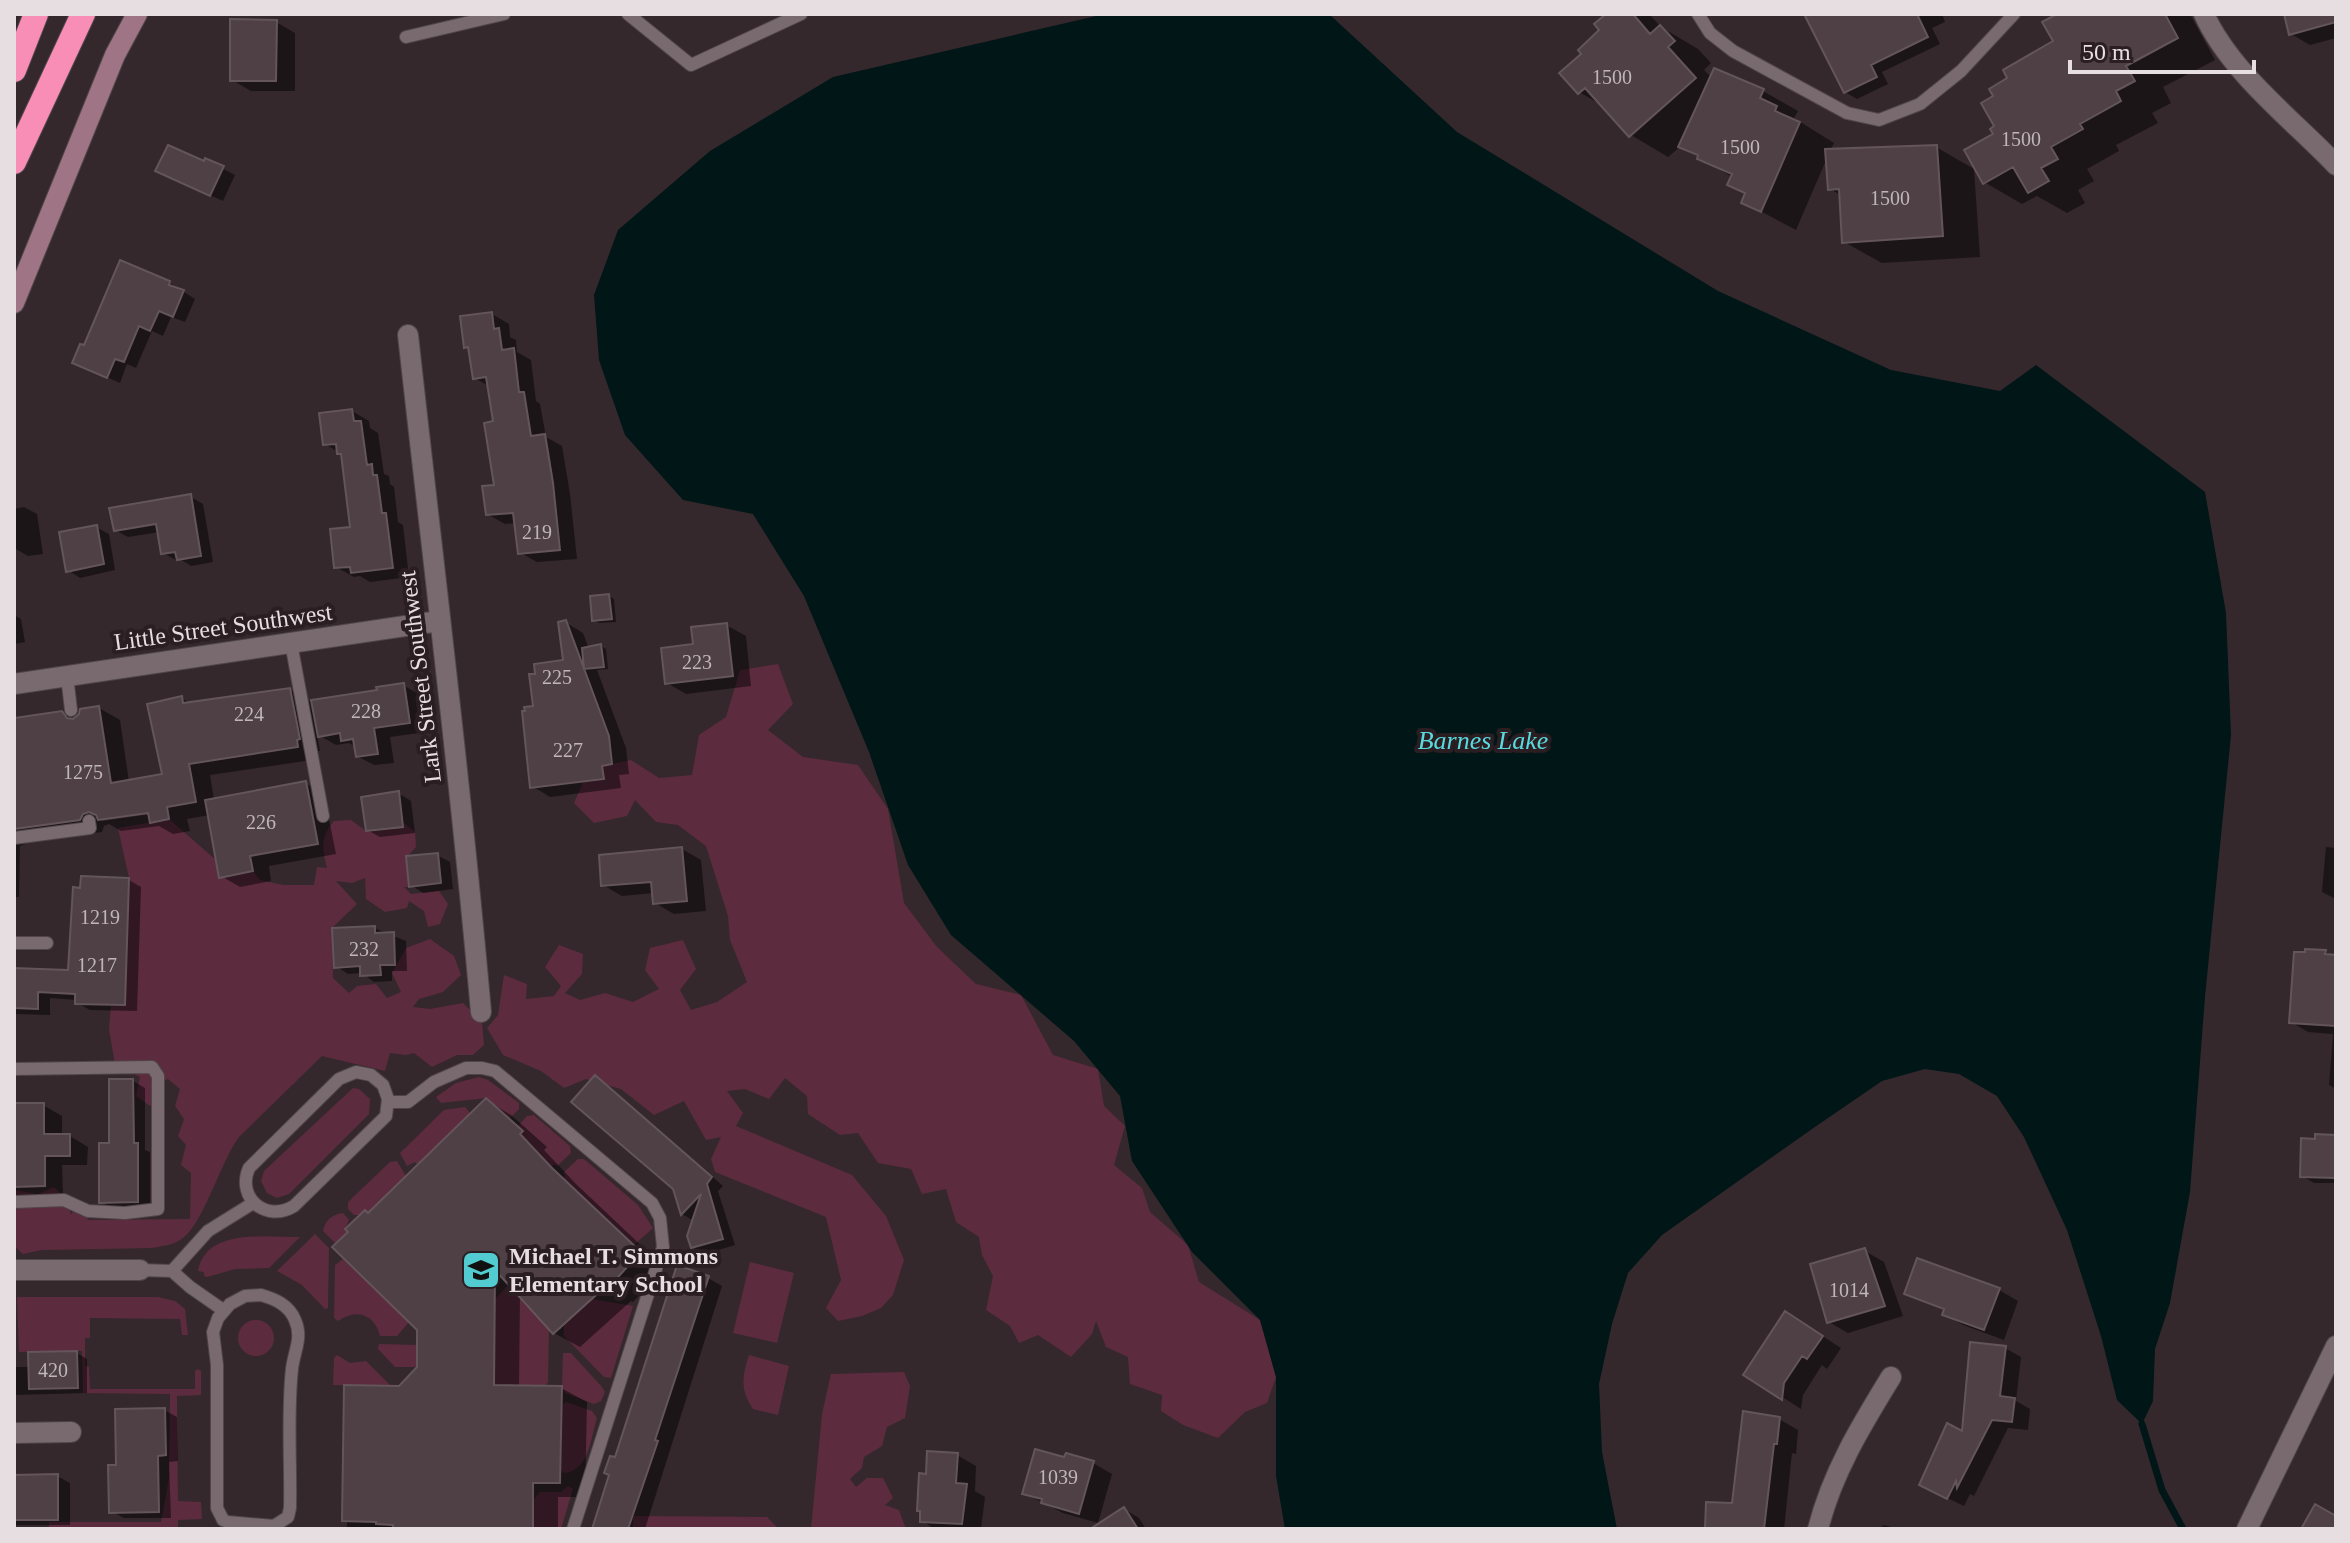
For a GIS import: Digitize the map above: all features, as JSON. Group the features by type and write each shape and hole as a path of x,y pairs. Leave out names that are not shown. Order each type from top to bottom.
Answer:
{"highway":[{"path":"14,70 36,14"},
{"path":"14,162 83,14"}],"street":[{"path":"14,303 115,55 137,14"},
{"path":"2204,14 2213,34 2239,67 2336,165"},
{"name":"Lark Street Southwest","path":"408,335 458,768 481,1012"},
{"name":"Little Street Southwest","path":"14,684 439,621"},
{"path":"14,1270 140,1270"},
{"path":"2247,1529 2336,1346"},
{"path":"1818,1529 1824,1502 1843,1456 1891,1377"},
{"path":"14,1433 71,1432"}],"lane":[{"path":"406,37 504,14"},
{"path":"628,14 691,65 801,14"},
{"path":"1698,14 1710,33 1733,51 1847,113 1879,120 1920,104 1961,71 2014,14"},
{"path":"291,643 323,816"},
{"path":"67,676 71,710"},
{"path":"14,838 90,828 89,821"},
{"path":"14,943 47,943"},
{"path":"14,1069 152,1067 158,1076 160,1170 158,1209 125,1213 88,1211 64,1200 14,1202"},
{"path":"388,1102 408,1102 434,1082 466,1068 495,1071 652,1203 660,1218 663,1247 573,1529"},
{"path":"356,1072 371,1075 383,1085 388,1102 382,1122 294,1206 272,1212 253,1203 245,1183 249,1168 339,1079 356,1072"},
{"path":"172,1271 208,1231 253,1203"},
{"path":"140,1270 172,1271 223,1310"},
{"path":"261,1295 277,1300 288,1308 299,1336 292,1366 290,1508 282,1526 235,1524 223,1520 217,1508 217,1365 213,1343 218,1318 223,1310 245,1296 261,1295"}],"shaded area":[{"path":"778,664 793,704 768,730 803,757 858,765 888,809 904,903 937,947 976,984 1021,995 1053,1055 1098,1069 1104,1106 1125,1126 1114,1165 1142,1188 1150,1212 1188,1245 1199,1282 1260,1320 1276,1377 1267,1403 1245,1412 1218,1438 1183,1425 1161,1411 1162,1395 1130,1384 1128,1357 1106,1347 1096,1321 1092,1334 1071,1357 1038,1335 1019,1343 1010,1326 986,1310 993,1276 982,1255 979,1237 956,1222 946,1189 922,1194 911,1169 878,1163 858,1133 840,1135 808,1114 807,1096 785,1078 769,1099 745,1089 727,1091 743,1113 736,1126 852,1175 886,1216 904,1260 893,1295 881,1308 862,1316 838,1321 826,1308 841,1280 826,1217 715,1172 711,1159 721,1137 706,1140 684,1101 654,1115 621,1089 586,1079 564,1088 541,1071 503,1055 487,1028 498,1015 504,975 527,984 526,999 554,996 561,986 545,967 559,945 583,954 582,974 565,993 580,1000 605,993 633,1002 659,989 645,970 650,948 683,940 696,969 680,990 691,1010 717,1002 747,982 730,940 728,916 706,846 678,825 656,822 635,800 627,816 594,823 574,803 583,782 604,779 602,766 631,760 659,778 692,775 699,735 726,717 740,670"},
{"path":"169,819 216,860 219,877 253,871 260,880 283,885 314,885 317,867 327,868 323,843 334,821 351,820 366,831 380,830 380,825 403,822 415,832 416,847 406,858 409,887 404,887 411,894 439,891 448,904 440,924 428,927 424,911 409,901 407,908 385,912 366,899 365,878 352,883 336,881 357,904 332,928 333,978 349,993 357,986 376,984 387,998 401,992 392,973 406,948 430,939 454,956 461,975 443,992 419,999 413,1007 430,1009 463,1003 482,1022 484,1045 473,1055 457,1055 432,1067 414,1053 390,1053 385,1071 322,1056 239,1137 198,1219 180,1240 152,1248 42,1250 23,1254 14,1246 14,1190 38,1194 54,1187 68,1200 71,1215 87,1203 103,1211 86,1220 190,1219 191,1173 181,1165 186,1145 178,1136 184,1119 175,1106 180,1089 168,1079 154,1085 159,1094 150,1106 136,1096 140,1077 115,1065 109,1029 111,1005 125,1005 129,878 118,828"},
{"path":"479,1077 519,1103 519,1109 510,1118 503,1112 501,1114 486,1098 441,1103 436,1097 456,1083"},
{"path":"353,1088 359,1089 370,1099 369,1114 289,1194 277,1198 267,1193 261,1181 264,1171"},
{"path":"465,1107 470,1113 418,1165 415,1162 407,1166 400,1153 444,1110"},
{"path":"534,1115 570,1146 571,1153 557,1166 554,1164 551,1167 520,1134 523,1131 518,1126 527,1116"},
{"path":"578,1159 584,1159 638,1205 653,1228 634,1245 563,1178 563,1173"},
{"path":"397,1161 406,1176 368,1213 365,1210 360,1215 354,1215 348,1209 348,1202 390,1162"},
{"path":"343,1213 349,1220 345,1229 348,1232 336,1244 323,1231 330,1218"},
{"path":"315,1234 329,1248 328,1308 325,1309 302,1285 277,1271"},
{"path":"300,1237 269,1268 235,1269 207,1277 204,1272 198,1271 203,1257 225,1241"},
{"path":"343,1259 409,1322 397,1336 380,1336 374,1323 364,1315 351,1315 338,1321 334,1318 335,1265"},
{"path":"750,1262 794,1273 777,1343 733,1333"},
{"path":"508,1285 549,1329 548,1382 545,1386 494,1385 495,1299"},
{"path":"17,1297 158,1297 175,1301 185,1309 188,1335 182,1335 180,1319 90,1318 90,1338 85,1338 85,1366 89,1367 90,1389 195,1389 195,1371 201,1371 201,1395 177,1396 178,1501 201,1502 202,1519 178,1520 178,1529 49,1529 49,1522 161,1522 169,1478 170,1394 83,1393 82,1351 19,1352"},
{"path":"592,1299 633,1306 611,1378 604,1377 564,1336 564,1324"},
{"path":"256,1320 269,1325 274,1338 269,1351 256,1356 243,1351 238,1338 243,1325"},
{"path":"379,1344 417,1345 417,1367 395,1367 378,1349"},
{"path":"563,1353 571,1353 602,1387 605,1392 601,1401 594,1404 565,1393 562,1386"},
{"path":"337,1355 350,1363 366,1361 391,1386 333,1385 334,1358"},
{"path":"749,1355 789,1366 778,1415 753,1409 746,1396 744,1383"},
{"path":"904,1372 910,1386 905,1418 887,1427 882,1446 864,1457 862,1468 850,1479 856,1487 867,1478 883,1478 893,1498 885,1505 899,1510 906,1529 811,1529 822,1414 831,1374"},
{"path":"566,1402 592,1411 597,1418 584,1461 579,1467 564,1473 561,1470 562,1405"},
{"path":"568,1486 573,1489 561,1529 533,1529 534,1499 540,1492 561,1492"},
{"path":"633,1516 767,1517 779,1529 633,1529"}],"water":[{"name":"Barnes Lake","path":"1105,14 1329,14 1457,132 1718,291 1891,370 2000,391 2036,365 2205,492 2226,613 2231,735 2205,997 2190,1192 2170,1303 2155,1349 2153,1401 2142,1424 2117,1400 2101,1336 2067,1230 2024,1137 1997,1096 1959,1074 1925,1069 1882,1081 1812,1129 1662,1235 1628,1273 1612,1324 1599,1384 1602,1452 1617,1529 1285,1529 1276,1476 1276,1377 1260,1320 1192,1252 1132,1161 1120,1096 1074,1041 951,935 908,865 869,752 804,596 753,514 683,500 625,435 599,360 594,295 618,230 710,151 833,77"}],"building":[{"path":"1606,14 1633,14 1650,34 1660,25 1675,41 1668,47 1696,78 1629,137 1585,88 1578,94 1559,73 1581,54 1578,50 1599,30 1594,24"},
{"path":"1804,14 1917,14 1928,37 1871,65 1877,77 1844,93"},
{"path":"2057,14 2165,14 2178,38 2126,66 2135,81 2116,91 2121,101 2080,124 2083,129 2051,147 2058,159 2041,168 2049,181 2028,193 2013,167 1983,184 1964,150 1993,134 1990,129 1994,126 1981,103 1993,96 1989,89 2007,78 2003,70 2053,41 2042,22"},
{"path":"2284,14 2336,14 2336,22 2289,35"},
{"path":"230,19 277,20 276,81 230,81"},
{"path":"1714,68 1764,89 1760,98 1777,106 1775,111 1800,122 1761,212 1741,203 1745,193 1727,185 1732,174 1678,147"},
{"path":"168,145 224,166 210,196 155,171"},
{"path":"1937,145 1943,236 1842,243 1839,189 1828,190 1825,149"},
{"path":"120,260 184,290 173,317 159,311 150,331 139,326 124,362 115,359 107,378 72,363 80,344 84,345"},
{"path":"492,312 494,329 499,328 502,350 514,348 519,392 524,392 531,436 545,434 560,550 518,554 513,513 486,515 482,486 494,485 484,423 493,421 486,377 473,379 468,347 464,348 460,316"},
{"path":"352,409 354,421 361,421 367,465 372,464 373,475 377,475 382,513 386,513 393,568 351,573 350,567 334,568 330,529 350,527 341,454 337,454 336,444 323,445 319,413"},
{"path":"191,494 201,556 177,560 175,552 161,554 156,524 114,531 109,508"},
{"path":"97,525 104,564 66,572 59,532"},
{"path":"609,594 612,619 592,621 590,596"},
{"path":"566,620 609,736 612,764 602,766 604,779 530,788 522,711 525,711 524,707 533,706 529,674 535,674 534,664 563,660 558,622"},
{"path":"727,623 733,676 665,684 661,648 693,644 691,627"},
{"path":"601,644 604,667 584,669 582,648"},
{"path":"404,683 410,723 374,728 378,754 356,757 353,739 341,741 340,733 318,737 311,700"},
{"path":"290,688 300,739 297,740 298,747 189,764 196,802 167,807 169,819 150,823 148,813 98,820 96,815 89,812 83,814 80,820 14,829 14,718 62,711 67,718 73,719 80,709 99,706 111,783 162,774 147,704 182,696 183,703"},
{"path":"306,781 318,844 250,856 253,871 219,878 205,800"},
{"path":"399,791 403,827 366,831 361,797"},
{"path":"682,847 687,901 653,904 651,882 601,886 599,855"},
{"path":"438,853 441,883 409,887 406,856"},
{"path":"81,876 129,878 125,1005 75,1004 75,994 38,992 38,1009 14,1008 14,968 68,970 73,887 80,888"},
{"path":"375,926 375,933 394,932 395,965 380,965 381,975 360,976 360,966 334,968 332,928"},
{"path":"2305,949 2326,950 2325,954 2336,955 2336,1026 2289,1023 2294,952 2305,952"},
{"path":"595,1075 712,1177 707,1184 723,1239 691,1248 687,1236 701,1194 681,1215 673,1189 571,1102"},
{"path":"109,1079 133,1079 138,1202 99,1203 99,1143 109,1143"},
{"path":"486,1098 523,1131 520,1134 551,1167 641,1252 607,1289 605,1287 553,1334 495,1270 494,1385 562,1386 560,1483 533,1483 533,1529 393,1529 393,1525 376,1522 342,1521 344,1385 399,1386 417,1367 417,1330 332,1247 348,1232 345,1229 365,1210 368,1213"},
{"path":"14,1103 44,1103 44,1134 70,1134 70,1156 45,1156 45,1186 14,1187"},
{"path":"2315,1134 2336,1135 2336,1178 2300,1177 2301,1138 2315,1139"},
{"path":"1865,1248 1885,1306 1827,1323 1810,1264"},
{"path":"1917,1258 2000,1288 1984,1330 1942,1315 1944,1309 1904,1294"},
{"path":"677,1265 709,1276 655,1440 658,1441 628,1529 592,1529 609,1475 604,1473 610,1456 615,1457"},
{"path":"1785,1311 1823,1336 1807,1359 1802,1356 1784,1383 1782,1400 1743,1375"},
{"path":"1970,1342 2006,1346 2000,1396 2015,1398 2012,1422 1992,1420 1957,1488 1956,1481 1947,1499 1919,1485 1947,1423 1962,1431"},
{"path":"77,1351 78,1388 29,1389 28,1352"},
{"path":"165,1408 166,1455 158,1456 159,1512 109,1513 108,1465 116,1465 115,1409"},
{"path":"1743,1411 1780,1417 1764,1529 1705,1529 1706,1502 1732,1503"},
{"path":"1035,1449 1094,1461 1079,1514 1022,1494"},
{"path":"927,1451 958,1453 956,1483 967,1484 962,1524 920,1522 920,1511 917,1511 919,1473 926,1474"},
{"path":"58,1474 58,1520 14,1520 14,1475"},
{"path":"2315,1504 2336,1516 2336,1529 2301,1529"},
{"path":"1124,1507 1138,1529 1090,1529"}],"waterway":[{"path":"2142,1424 2162,1490 2183,1529"}],"place":[{"name":"Michael T. Simmons Elementary School","path":"481,1270"}]}
